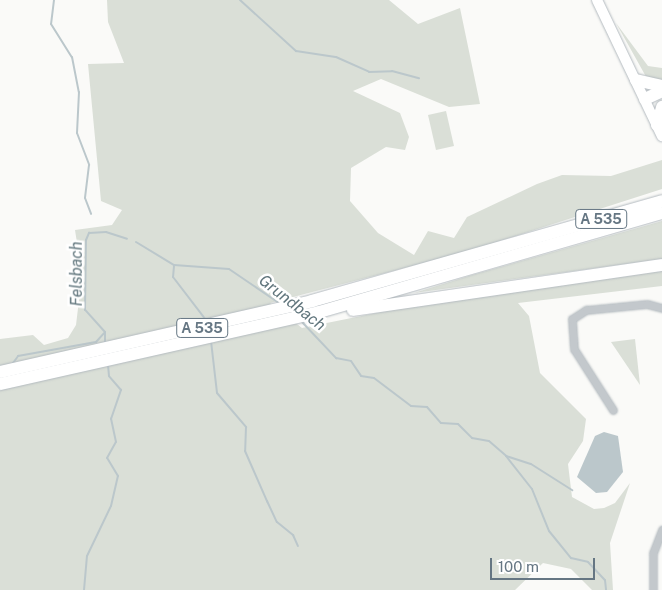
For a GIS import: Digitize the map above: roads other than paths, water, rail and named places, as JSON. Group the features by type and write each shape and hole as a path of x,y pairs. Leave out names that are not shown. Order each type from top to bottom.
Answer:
{"highway":[{"path":"636,80 662,86"},
{"path":"647,103 662,91"},
{"path":"647,103 662,101"},
{"path":"660,131 662,107"},
{"name":"A 535","path":"0,372 211,326 407,288 662,201"},
{"name":"A 535","path":"0,384 302,316 407,288 662,213"},
{"path":"407,288 662,265"}],"main road":[{"path":"597,0 660,131"}],"street":[{"path":"613,410 574,349 572,319 586,310 647,304 662,308"},
{"path":"653,590 653,553 662,530"}],"waterway":[{"name":"Grundbach","path":"54,0 51,24 72,57 79,92 77,133 89,165 85,198 91,214"},
{"path":"240,0 296,51 336,57 369,72 392,71 419,78"},
{"name":"Felsbach","path":"105,342 105,332 85,310 86,240 89,233 106,232 127,239"},
{"name":"Grundbach","path":"136,242 174,265 229,269 279,303"},
{"path":"174,266 173,277 206,320"},
{"name":"Grundbach","path":"302,322 336,358 351,361 361,376 374,378 411,406 427,407 441,423 458,424 472,438 489,441 506,456 531,464 572,490"},
{"path":"13,363 18,356 96,342 104,333"},
{"path":"211,341 217,393 246,427 245,451 277,522 293,535 298,546"},
{"name":"Felsbach","path":"84,590 87,556 111,506 118,476 107,458 116,442 111,419 121,390 109,376 108,364"},
{"path":"506,456 532,489 549,531 571,558 588,562 605,580 606,590"}]}
